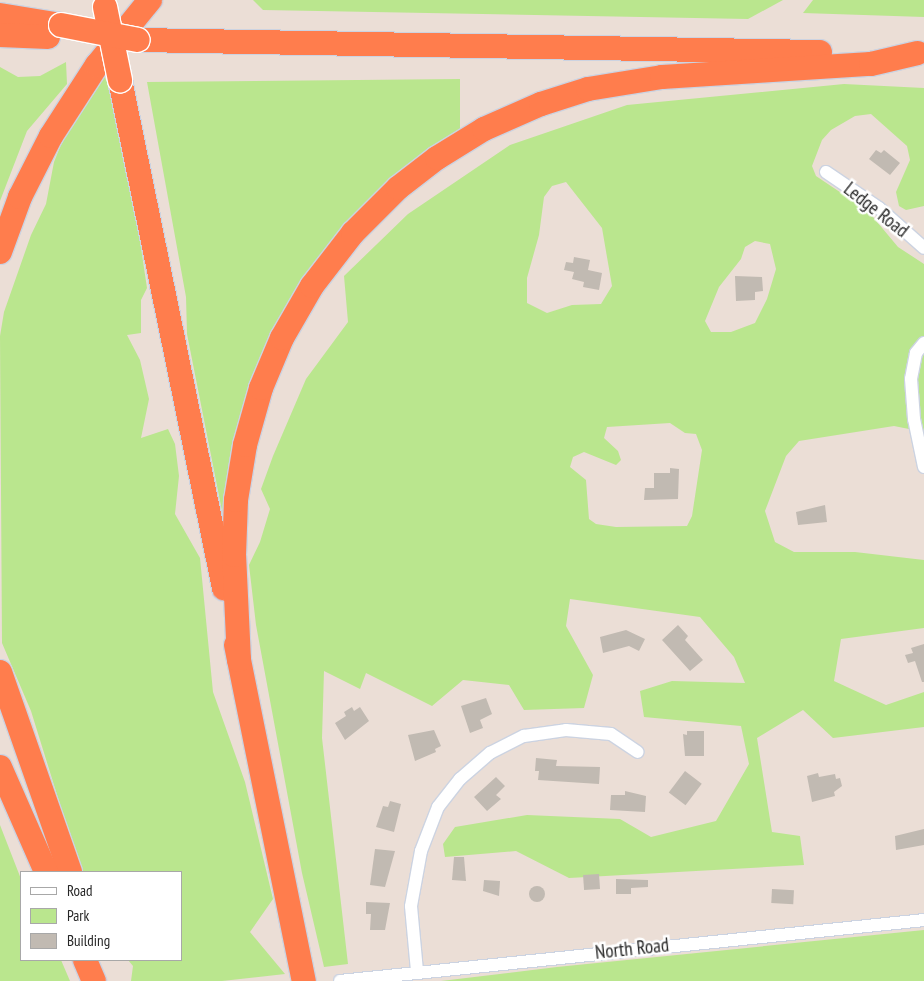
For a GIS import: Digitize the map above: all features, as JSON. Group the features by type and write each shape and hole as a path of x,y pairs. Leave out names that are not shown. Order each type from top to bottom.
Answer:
{"highway":[{"path":"0,252 20,197 51,136 97,65 150,0"},
{"path":"104,4 304,981"},
{"path":"0,15 61,31 138,40 178,42 921,53"},
{"path":"0,34 61,31"},
{"path":"239,660 234,555 236,500 245,445 261,388 282,338 312,286 349,237 398,188 437,158 484,129 541,104 588,89 662,77 871,64 921,53"},
{"path":"0,672 70,871"},
{"path":"0,767 46,871"},
{"path":"85,961 94,981"},
{"path":"101,961 108,981"}],"street":[{"name":"Ledge Road","path":"826,172 879,208 924,248"},
{"path":"924,343 916,353 911,379 914,419 924,467"},
{"path":"418,971 411,906 421,851 438,807 460,779 490,753 524,736 558,731 612,734 638,752"},
{"name":"North Road","path":"340,981 418,971 924,920"}],"green space":[{"path":"253,0 783,0 748,19 263,10"},
{"path":"813,0 924,0 924,17 803,13"},
{"path":"66,62 67,84 27,131 0,201 0,67 18,77 40,76"},
{"path":"103,72 113,98 137,221 147,288 141,300 141,333 127,335 140,360 149,399 141,438 168,429 175,444 179,476 175,514 200,558 213,692 245,782 273,899 250,932 285,974 222,981 131,981 133,966 129,961 182,961 182,871 81,871 31,711 2,643 0,336 4,312 31,235 46,204 54,162 76,107"},
{"path":"460,79 460,136 319,267 224,521 187,334 186,297 147,82"},
{"path":"844,84 924,88 924,206 906,210 899,206 896,192 910,160 907,146 871,114 855,116 831,130 822,140 812,166 816,176 868,211 898,247 924,264 924,432 894,426 799,441 786,456 765,511 775,542 794,552 855,552 924,560 924,628 841,639 834,681 886,705 924,692 924,727 833,738 803,710 757,738 772,832 800,836 804,865 569,878 516,851 445,857 443,844 455,827 527,815 620,819 651,837 716,821 749,764 741,726 644,717 640,691 672,681 745,683 734,657 700,617 570,599 566,626 593,675 584,708 524,710 509,685 463,680 432,706 366,673 360,689 324,671 322,738 348,964 324,967 302,873 256,625 249,565 260,542 270,509 261,489 306,379 348,322 344,276 408,214 510,145 627,105","holes":["566,182 602,228 612,286 601,304 572,305 547,313 527,303 527,278 539,235 544,197 552,186","755,241 770,244 776,269 767,299 755,323 731,332 711,332 705,321 719,287 741,259 745,247","670,423 685,433 696,434 702,450 692,516 687,526 616,527 596,524 589,519 586,480 570,467 573,457 584,452 616,465 621,460 618,451 604,438 607,427"]},
{"path":"0,825 20,876 20,961 61,961 70,981 0,981"},
{"path":"924,930 924,981 441,981 557,967"}],"building":[{"path":"876,150 881,153 884,150 900,163 890,175 869,159"},
{"path":"574,257 590,260 588,270 602,273 599,290 583,287 584,282 572,279 574,272 564,270 566,262 573,263"},
{"path":"735,276 762,277 763,291 755,292 755,300 736,301"},
{"path":"670,468 679,469 678,499 644,500 645,488 654,488 654,473 670,473"},
{"path":"825,505 827,522 798,525 796,512"},
{"path":"678,625 688,636 685,640 703,660 690,671 662,640"},
{"path":"626,630 645,639 639,651 629,646 603,653 600,637"},
{"path":"924,644 924,682 922,682 915,661 908,663 905,655 913,653 911,648"},
{"path":"486,698 492,714 480,720 483,728 470,733 461,706"},
{"path":"352,707 354,711 360,707 369,721 345,740 335,723 346,716 344,712"},
{"path":"434,730 441,746 435,749 436,752 415,761 408,735"},
{"path":"687,731 704,731 704,756 685,756 683,734 687,735"},
{"path":"536,758 557,760 556,766 600,767 599,784 538,780 539,771 535,771"},
{"path":"685,771 702,784 686,805 669,793"},
{"path":"818,773 819,777 835,774 836,779 840,778 842,786 834,792 835,796 812,802 807,776"},
{"path":"496,777 505,786 496,795 501,799 487,811 474,797"},
{"path":"625,791 646,796 645,812 610,810 611,795 625,795"},
{"path":"390,801 401,804 394,832 376,827 383,806 388,807"},
{"path":"924,829 924,845 896,850 895,836"},
{"path":"375,849 395,851 385,887 370,885"},
{"path":"454,857 464,857 466,881 452,880"},
{"path":"599,874 600,889 584,890 583,875"},
{"path":"616,879 648,880 648,887 631,888 631,894 616,894"},
{"path":"484,880 500,881 499,896 483,891"},
{"path":"534,886 540,886 545,891 543,900 534,902 529,897 529,891"},
{"path":"772,889 794,890 793,904 771,903"},
{"path":"366,902 390,903 385,930 370,930 371,914 366,914"}]}
